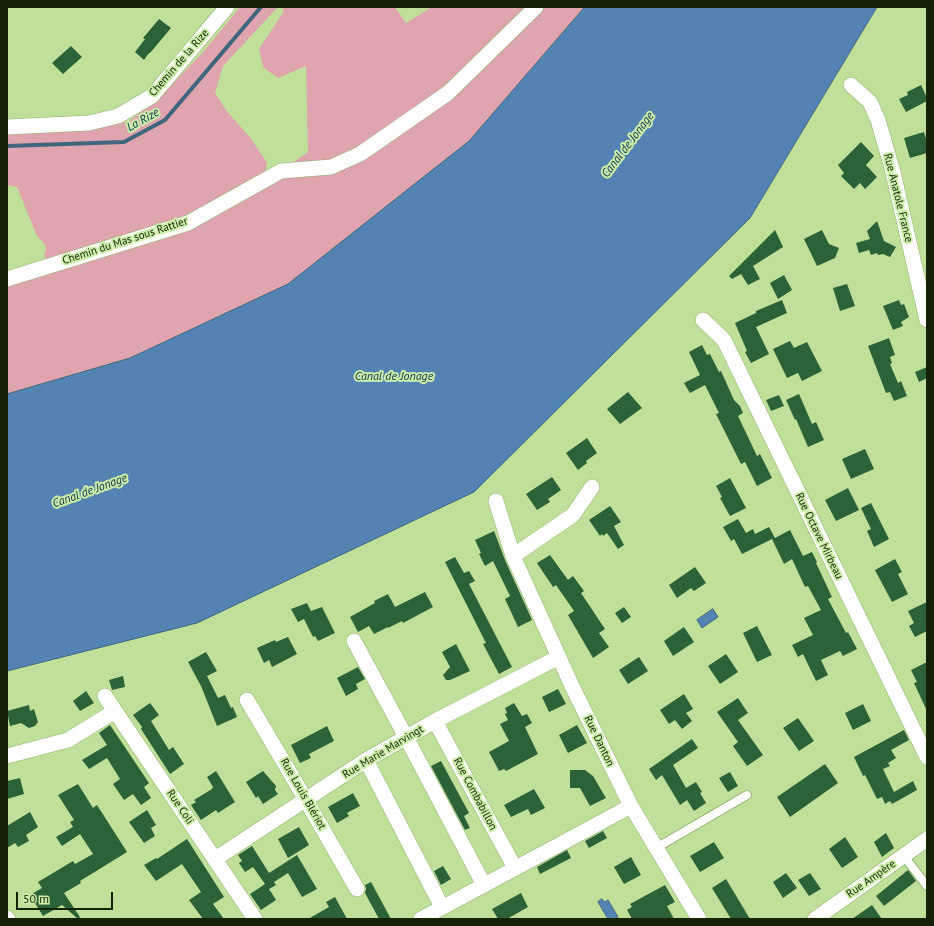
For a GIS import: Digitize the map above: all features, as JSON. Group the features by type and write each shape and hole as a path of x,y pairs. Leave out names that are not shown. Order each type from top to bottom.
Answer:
{"street":[{"name":"Chemin de la Rize","path":"7,127 89,122 118,116 152,96 227,7"},
{"name":"Chemin du Mas sous Rattier","path":"7,279 188,223 281,171 331,167 360,154 448,93 536,7"},
{"name":"Rue Anatole France","path":"851,85 870,102 878,120 892,168 927,320"},
{"name":"Rue Octave Mirbeau","path":"703,320 724,340 927,757"},
{"path":"513,556 573,515 592,486"},
{"name":"Rue Danton","path":"496,501 513,556 559,657 631,806 699,919"},
{"path":"354,641 484,885"},
{"name":"Rue Marie Marvingt","path":"215,859 366,760 406,737 559,657"},
{"name":"Rue Coli","path":"105,696 255,919"},
{"name":"Rue Louis Blériot","path":"247,700 357,889"},
{"path":"7,756 68,740 115,710"},
{"name":"Rue Combabillon","path":"436,721 515,868"},
{"path":"366,760 442,907"},
{"path":"421,919 631,806"},
{"name":"Rue Ampère","path":"815,919 927,839"}],"lane":[{"path":"656,848 747,795"},
{"path":"904,856 927,886"}],"shaded area":[{"path":"240,7 278,7 223,66 215,93 226,110 252,140 267,163 265,172 179,220 47,261 44,255 46,249 44,243 37,236 17,187 7,185 7,133 80,130 128,122 162,95 204,51"},
{"path":"282,7 395,7 406,23 432,7 585,7 469,141 288,284 130,358 7,394 7,279 188,223 281,171 308,152 306,66 278,78 263,67 259,49 284,11"}],"water":[{"name":"Canal de Jonage","path":"585,7 877,7 750,218 474,492 197,623 7,671 7,394 130,358 288,284 469,141"},
{"path":"713,609 718,617 702,628 697,620"},
{"path":"602,899 604,902 608,900 618,917 608,919 598,902"}],"building":[{"path":"159,19 171,28 144,60 135,52 145,39 143,38"},
{"path":"71,46 82,57 63,74 52,63"},
{"path":"921,85 927,101 906,112 899,99 908,95 907,92"},
{"path":"924,132 927,142 927,153 910,158 904,138"},
{"path":"861,142 874,156 866,165 877,177 865,189 860,183 854,189 841,176 844,173 838,165"},
{"path":"877,221 884,241 896,247 890,257 883,254 878,255 877,253 871,255 869,250 859,253 856,243 870,239 867,231"},
{"path":"775,230 783,247 753,266 760,279 748,285 741,274 732,279 729,276"},
{"path":"822,230 829,244 839,248 835,258 817,266 804,239"},
{"path":"784,275 792,290 778,299 770,283"},
{"path":"847,284 855,306 840,311 833,288"},
{"path":"782,300 787,313 756,327 769,354 751,363 745,352 747,351 735,323 756,313 756,311"},
{"path":"899,300 901,305 904,304 909,317 901,322 903,326 893,330 883,306"},
{"path":"889,338 895,355 890,357 892,363 890,364 898,383 901,381 907,396 894,401 890,392 886,393 868,346"},
{"path":"790,341 794,348 807,342 822,371 802,381 798,373 787,378 773,349"},
{"path":"702,345 707,355 710,354 719,372 721,371 734,400 740,406 743,413 738,416 757,456 760,454 772,478 757,486 745,462 741,464 716,414 719,413 705,385 690,393 684,383 700,375 689,352"},
{"path":"927,367 927,378 919,382 915,372"},
{"path":"628,392 642,408 620,424 607,409"},
{"path":"799,394 812,424 816,422 824,440 808,447 786,400"},
{"path":"779,395 784,406 771,411 766,400"},
{"path":"587,438 597,453 586,461 587,463 578,470 566,453"},
{"path":"865,449 874,469 851,479 842,459"},
{"path":"552,477 561,490 548,499 550,502 537,510 526,494"},
{"path":"730,478 746,508 730,516 720,498 722,497 716,486"},
{"path":"848,488 859,510 836,521 825,500"},
{"path":"871,503 889,539 874,547 867,531 871,529 861,508"},
{"path":"610,506 621,522 614,526 624,545 618,549 607,533 600,536 589,520"},
{"path":"738,519 746,533 753,529 755,534 769,527 775,538 790,530 803,556 812,552 832,597 828,599 846,633 848,632 857,649 843,656 840,651 821,660 828,675 816,681 803,654 798,657 792,645 813,635 804,618 821,610 808,586 805,587 792,559 784,564 772,539 742,554 734,539 731,541 723,527"},
{"path":"494,531 505,560 532,620 518,627 505,599 510,596 493,561 485,566 479,554 481,553 475,540"},
{"path":"550,555 568,580 573,576 584,591 581,593 605,629 599,633 609,647 593,658 568,615 574,611 556,585 553,587 537,563"},
{"path":"455,557 464,573 469,571 475,581 469,584 512,667 499,674 483,644 486,643 445,562"},
{"path":"895,559 902,572 898,574 908,594 892,602 875,570"},
{"path":"695,567 706,583 694,591 691,588 677,598 669,585"},
{"path":"425,592 433,607 403,623 402,621 374,634 369,626 358,632 350,617 375,603 374,601 388,594 395,607"},
{"path":"927,602 927,631 915,637 909,626 914,623 908,611"},
{"path":"307,603 311,611 322,607 335,633 318,641 315,636 313,637 304,619 298,622 291,609"},
{"path":"624,607 631,617 622,623 615,613"},
{"path":"757,626 772,655 757,662 743,633"},
{"path":"684,627 694,642 673,656 664,641"},
{"path":"288,637 297,654 272,667 269,660 264,663 257,648 275,640 276,642"},
{"path":"456,644 470,671 450,680 446,680 443,675 450,667 442,652"},
{"path":"206,652 217,671 207,676 218,698 225,695 231,708 233,707 237,717 217,726 201,686 188,662"},
{"path":"726,654 738,672 720,684 708,666"},
{"path":"639,657 648,671 628,684 619,670"},
{"path":"927,662 927,711 914,683 917,682 911,670"},
{"path":"358,667 365,679 356,684 358,689 346,696 337,678"},
{"path":"123,676 125,687 112,690 109,680"},
{"path":"558,689 566,704 549,712 542,697"},
{"path":"86,691 94,703 80,711 73,701"},
{"path":"684,694 693,709 686,713 692,721 682,729 675,720 669,724 660,710"},
{"path":"738,698 748,713 738,720 763,755 747,766 733,746 738,742 717,712"},
{"path":"150,703 159,715 151,721 169,750 173,747 184,764 170,774 141,729 142,727 133,715"},
{"path":"514,703 522,716 527,714 532,723 525,727 538,754 506,771 504,769 499,771 489,752 509,741 500,724 508,720 505,714 507,713 505,708"},
{"path":"863,704 871,721 853,730 845,713"},
{"path":"29,705 30,711 34,709 38,722 35,726 29,728 21,723 10,726 7,711"},
{"path":"798,718 814,741 799,751 783,728"},
{"path":"110,725 149,783 144,787 151,798 141,805 133,794 124,800 113,784 120,779 107,758 89,769 82,760 107,745 99,733"},
{"path":"577,725 587,743 568,753 559,735"},
{"path":"327,726 334,741 309,754 311,758 300,763 291,745"},
{"path":"904,730 909,740 891,750 896,758 888,763 890,766 883,769 894,792 913,781 917,790 892,804 890,801 885,804 882,797 877,799 865,775 863,776 854,757"},
{"path":"692,739 698,748 673,765 686,788 696,782 702,792 700,793 706,803 694,811 687,800 680,805 662,775 656,780 649,769"},
{"path":"441,761 469,813 464,816 470,828 465,830 431,766"},
{"path":"825,764 838,783 790,817 777,797"},
{"path":"570,770 585,770 593,776 606,798 590,806 580,788 570,788"},
{"path":"216,771 235,802 218,813 216,810 201,820 191,805 196,802 194,800 212,789 213,787 207,777"},
{"path":"263,771 276,786 275,790 278,794 263,804 258,796 256,798 246,782"},
{"path":"730,772 738,786 728,792 719,778"},
{"path":"20,778 24,794 7,799 7,781"},
{"path":"78,784 93,808 97,805 127,852 80,881 81,883 64,893 80,917 78,919 62,905 43,916 30,895 42,888 38,882 73,861 75,864 93,854 80,834 62,846 56,837 73,827 70,822 74,820 58,795"},
{"path":"534,789 545,808 531,815 528,809 511,817 504,805"},
{"path":"353,793 360,806 347,813 349,816 337,823 328,807"},
{"path":"147,810 156,825 151,828 155,836 144,843 129,822"},
{"path":"30,812 38,827 26,835 29,841 18,847 15,843 7,848 7,826"},
{"path":"299,827 309,845 288,858 278,839"},
{"path":"603,831 607,838 589,848 585,841"},
{"path":"886,833 894,848 882,857 874,842"},
{"path":"845,837 858,857 842,868 829,849"},
{"path":"187,839 224,897 213,904 224,919 203,919 189,900 201,892 182,864 156,881 144,865 156,858 157,859"},
{"path":"714,842 724,858 700,872 690,856"},
{"path":"252,846 269,873 297,855 317,889 302,897 288,873 274,882 276,885 269,889 276,900 261,910 250,894 265,884 253,867 245,872 239,863 242,861 238,855"},
{"path":"567,850 571,858 540,874 537,867"},
{"path":"631,857 641,875 624,884 614,867"},
{"path":"443,866 451,879 441,885 434,871"},
{"path":"908,870 916,881 884,906 876,896"},
{"path":"786,873 797,888 783,898 773,882"},
{"path":"810,873 821,889 809,896 798,880"},
{"path":"726,879 750,919 731,919 712,888"},
{"path":"371,882 391,919 379,919 365,893 365,885"},
{"path":"665,885 675,902 667,906 674,919 632,919 627,910 632,907 630,904"},
{"path":"521,893 528,907 507,919 498,919 492,909"},
{"path":"335,897 347,919 308,919 329,907 326,902"},
{"path":"872,905 882,919 852,919"}],"waterway":[{"name":"La Rize","path":"7,146 124,142 165,120 261,7"}]}
